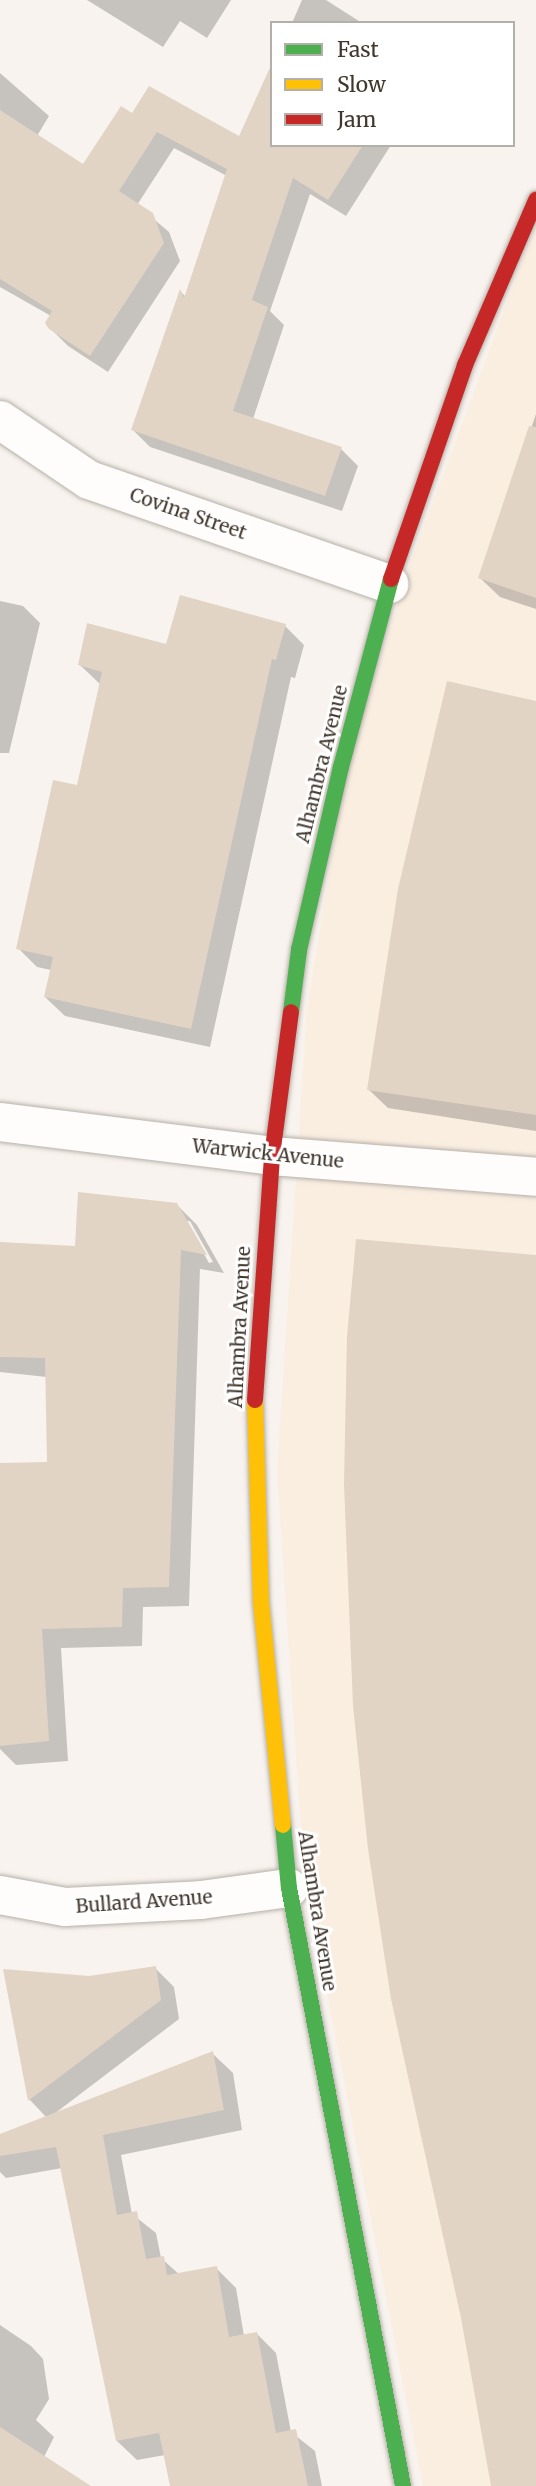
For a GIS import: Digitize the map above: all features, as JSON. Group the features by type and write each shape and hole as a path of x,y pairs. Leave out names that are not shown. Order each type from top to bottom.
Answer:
{"main road":[{"name":"Alhambra Avenue","path":"403,2486 289,1888 261,1602 255,1406 272,1156 299,950 388,584 465,365 536,200"}],"street":[{"name":"Covina Street","path":"0,420 89,480 388,584"},
{"name":"Warwick Avenue","path":"0,1122 272,1156 536,1177"},
{"name":"Bullard Avenue","path":"0,1895 65,1907 201,1900 289,1888"}],"shaded area":[{"path":"536,224 536,2486 423,2486 304,1876 277,1471 307,1009 346,770 410,564"}],"building":[{"path":"270,67 270,147 362,147 328,200 293,178 252,300 268,307 233,411 342,447 325,496 131,430 180,289 184,298 227,169 157,132 119,191 153,213 164,243 90,356 49,329 45,323 52,311 0,279 0,110 83,164 121,106 132,113 149,86 239,136"},
{"path":"529,426 536,427 536,598 478,578"},
{"path":"180,595 286,624 276,660 272,659 191,1029 44,997 53,957 16,949 53,780 77,785 102,672 78,665 87,623 166,644"},
{"path":"447,681 536,701 536,1115 367,1090 398,889"},
{"path":"78,1192 177,1203 207,1255 181,1250 169,1587 123,1588 122,1627 42,1629 49,1741 0,1746 0,1463 47,1462 45,1358 0,1357 0,1242 75,1246"},
{"path":"356,1239 536,1255 536,2486 491,2486 461,2318 391,1999 368,1849 353,1706 344,1484 347,1336"},
{"path":"156,1966 161,2000 28,2101 3,1969 89,1976"},
{"path":"213,2051 224,2110 103,2135 117,2215 137,2211 146,2259 164,2256 167,2275 217,2266 229,2337 257,2332 276,2433 296,2429 308,2486 170,2486 159,2433 116,2441 56,2147 0,2156 0,2134"},
{"path":"0,2427 91,2486 0,2486"}],"traffic: fast":[{"path":"291,1012 299,950 341,767 391,579"},
{"path":"283,1825 289,1888 403,2486"}],"traffic: slow":[{"path":"255,1400 261,1602 283,1825"}],"traffic: jam":[{"path":"391,579 465,365 536,200"},
{"path":"255,1400 272,1156 291,1012"}]}
